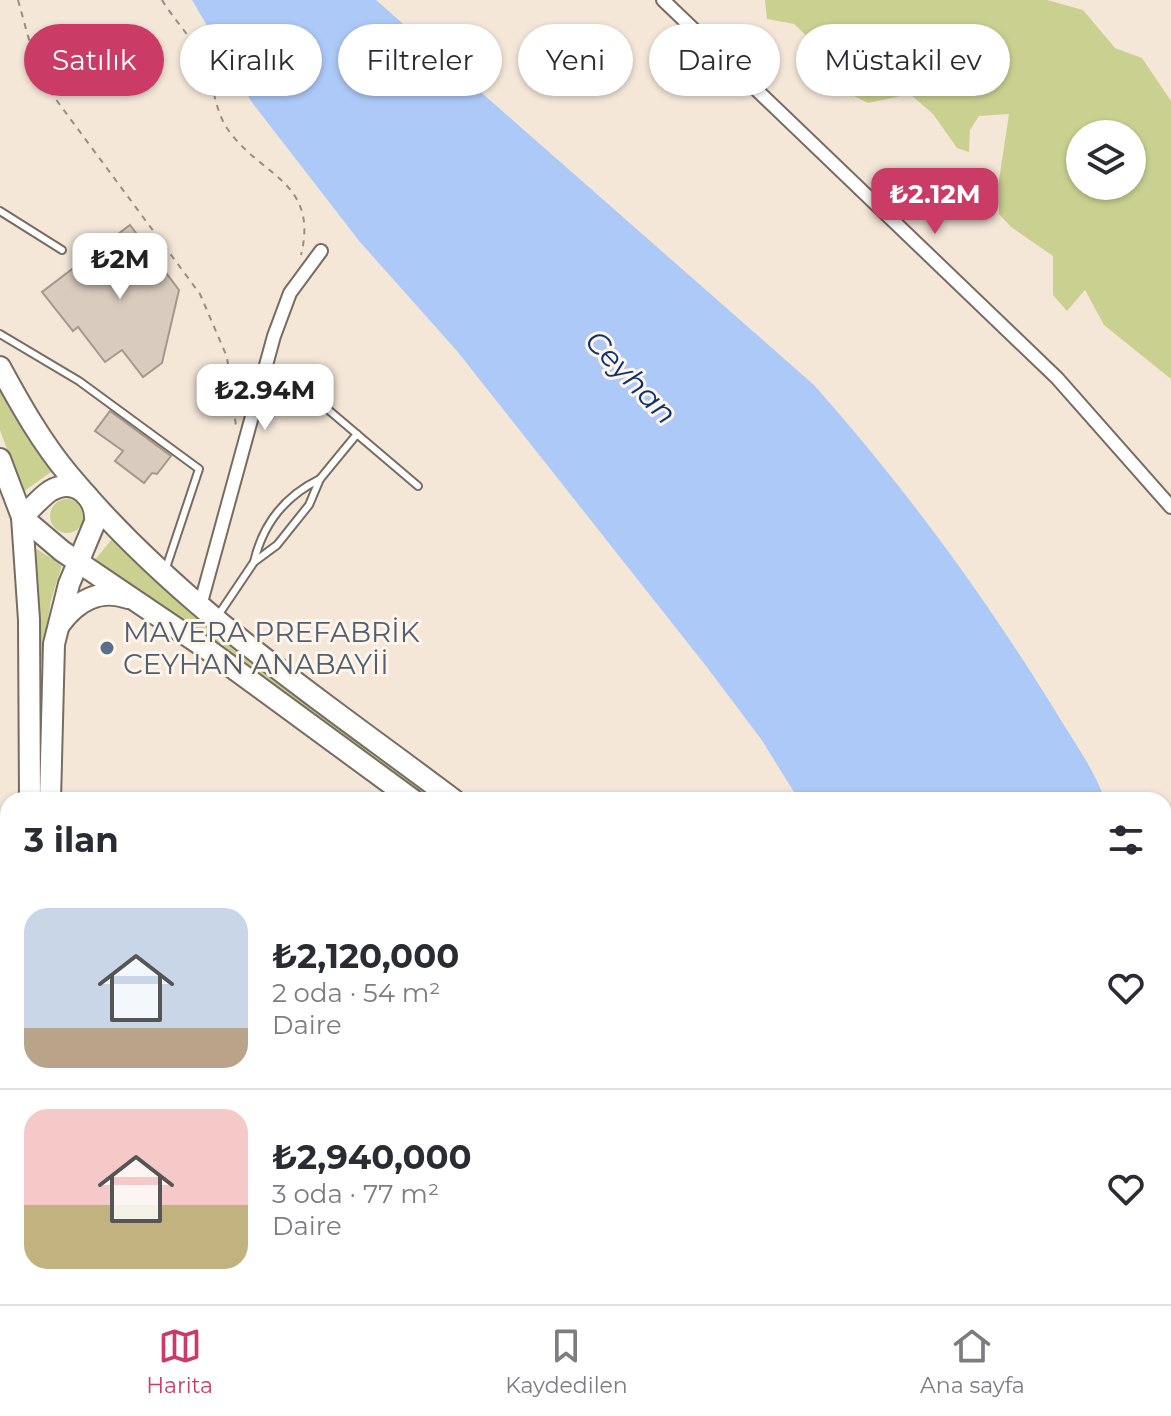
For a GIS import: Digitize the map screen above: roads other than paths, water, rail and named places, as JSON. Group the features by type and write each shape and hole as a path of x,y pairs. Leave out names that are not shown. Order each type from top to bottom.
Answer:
{"main road":[{"path":"0,367 57,459 164,575 208,613 443,792"},
{"path":"0,459 22,517 29,620 30,792"},
{"path":"22,517 53,489 71,486 88,495 96,512 58,628 52,683 50,792"},
{"path":"22,517 78,562 144,605 402,792"},
{"path":"58,628 79,603 96,595 119,595 144,605"}],"street":[{"path":"663,0 1057,378 1171,507"},
{"path":"208,613 274,336 300,276 321,251"}],"lane":[{"path":"0,211 62,250"},
{"path":"0,334 79,381 199,469 164,575"},
{"path":"305,390 418,486"},
{"path":"208,613 254,562 277,545 309,505 320,479 357,434"},
{"path":"254,562 260,535 293,492 320,479"}],"water":[{"name":"Ceyhan","path":"192,0 376,0 403,24 338,24 338,96 485,96 814,385 909,500 968,580 1024,662 1080,751 1101,792 794,792 761,739 706,666 457,351 360,242 248,96 322,96 322,24 206,24"}],"place":[{"name":"MAVERA PREFABRİK CEYHAN ANABAYİİ","path":"107,648"}]}
